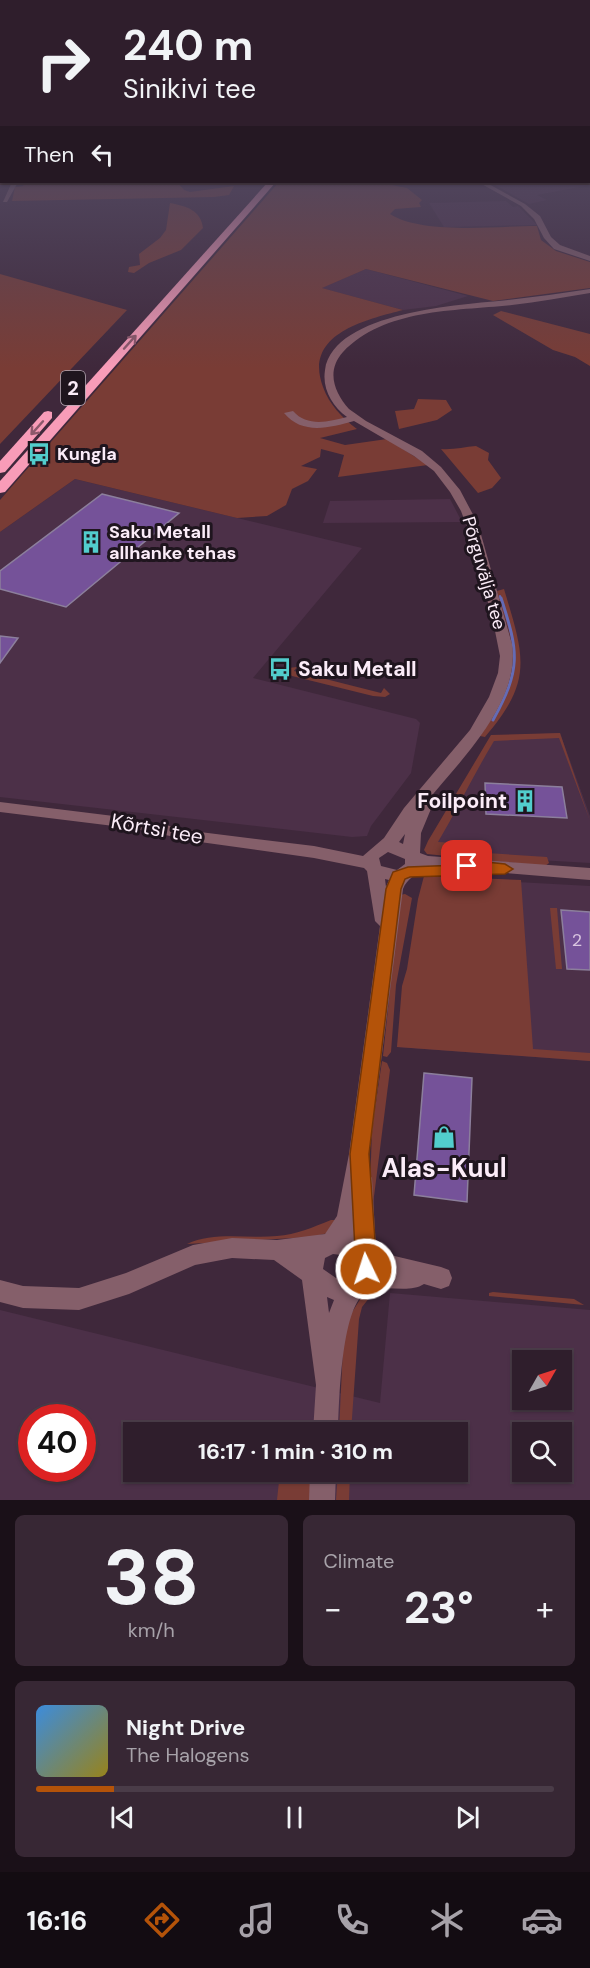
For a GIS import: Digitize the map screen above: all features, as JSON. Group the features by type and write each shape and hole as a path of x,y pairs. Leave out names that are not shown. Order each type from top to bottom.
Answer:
{"highway":[{"name":"2","path":"0,489 152,309 164,288 219,228"},
{"name":"2","path":"0,469 152,309 176,290 231,228"}],"street":[{"path":"543,228 551,242 564,250 590,259"},
{"name":"Põrguvälja tee","path":"387,939 377,858 478,726 494,700 507,659 500,619 470,520 454,490 441,472 422,455 355,418 337,402 329,388 327,378 333,356 364,332 396,319 427,312 590,291"},
{"path":"289,413 298,421 316,425 355,418"},
{"name":"Põrguvälja tee","path":"331,1242 341,1231 348,1218 359,1154 394,889 406,868 418,819 436,782"},
{"name":"Kõrtsi tee","path":"0,807 130,823 200,837 377,858"},
{"path":"377,858 396,846 406,868"},
{"path":"377,858 406,868 505,869 590,874"},
{"name":"Põrguvälja tee","path":"359,1154 364,1255"},
{"path":"327,1383 311,1263 317,1251 331,1242"},
{"path":"0,1291 23,1297 79,1299 129,1283 193,1255 232,1248 277,1250 331,1242 354,1246 364,1255 383,1264 441,1278 383,1278 338,1292 323,1286 298,1263 277,1250"},
{"path":"325,1422 327,1383 343,1306 366,1269 364,1255"},
{"path":"322,1500 323,1482"}],"shaded area":[{"path":"166,228 203,228 181,250 149,263 134,273 128,272 129,267 140,265 139,254 160,238"},
{"path":"239,228 538,228 541,240 556,251 590,262 590,288 493,301 366,269 322,288 403,310 372,319 341,332 322,354 319,369 323,387 337,410 357,429 320,438 345,445 387,439 428,465 338,477 344,455 321,449 320,457 301,466 317,469 308,481 292,489 286,505 267,516 237,518 75,479 0,532 0,500"},
{"path":"366,269 468,296 436,306 403,310 321,288"},
{"path":"0,274 127,310 0,444"},
{"path":"501,311 590,334 590,366 575,357 553,350 493,315"},
{"path":"418,399 446,400 452,410 437,420 399,429 395,411 414,409"},
{"path":"476,446 489,453 488,460 501,478 492,488 478,493 441,449"},
{"path":"75,479 362,548 253,678 416,719 420,723 411,773 371,826 367,836 352,837 0,797 0,532"},
{"path":"450,499 462,522 323,523 330,501"},
{"path":"504,589 520,650 518,683 501,717 485,737 480,736 500,705 512,670 512,645 497,591"},
{"path":"297,667 294,671 381,693 384,688 390,694 385,697 373,696 292,676 286,671 288,668"},
{"path":"560,733 590,816 590,863 449,855 433,842 493,736"},
{"path":"560,733 590,821 559,738 494,741 438,842 456,843 457,851 547,857 549,863 545,866 427,854 424,850 428,841 491,735"},
{"path":"424,876 521,880 533,1049 590,1053 590,1061 397,1047 402,986"},
{"path":"426,877 590,886 590,1061 397,1047"},
{"path":"405,894 412,898 396,985 391,1052 387,1057 383,1056 400,895"},
{"path":"550,908 557,908 562,969 556,969"},
{"path":"382,1061 387,1063 390,1070 372,1212 369,1216 372,1129"},
{"path":"331,1220 338,1220 328,1233 311,1237 187,1244 208,1238 291,1234"},
{"path":"375,1289 362,1307 359,1319 352,1422 339,1422 344,1325 361,1298"},
{"path":"390,1293 590,1310 590,1500 0,1500 0,1310 380,1403"},
{"path":"489,1293 574,1299 584,1305 489,1296"},
{"path":"279,1482 311,1482 310,1500 277,1500"},
{"path":"337,1482 350,1482 349,1500 336,1500"}],"building":[{"name":"Saku Metall allhanke tehas","path":"102,494 179,513 66,607 0,589 0,571"},
{"path":"0,636 18,638 0,663"},
{"name":"Foilpoint","path":"485,783 562,787 567,818 486,814"},
{"path":"561,910 590,912 590,970 567,969"},
{"name":"Alas-Kuul","path":"424,1073 472,1078 467,1202 414,1195"}],"waterway":[{"path":"500,596 501,600"},
{"path":"493,720 509,687 514,660 514,647 501,598"}],"place":[{"name":"Kungla","path":"39,454"},
{"name":"Saku Metall allhanke tehas","path":"91,542"},
{"name":"Saku Metall","path":"280,669"},
{"name":"Foilpoint","path":"525,801"},
{"name":"Alas-Kuul","path":"444,1137"}],"route":[{"path":"366,1269 359,1154 394,889 399,876 408,872 505,869 467,866"}]}
